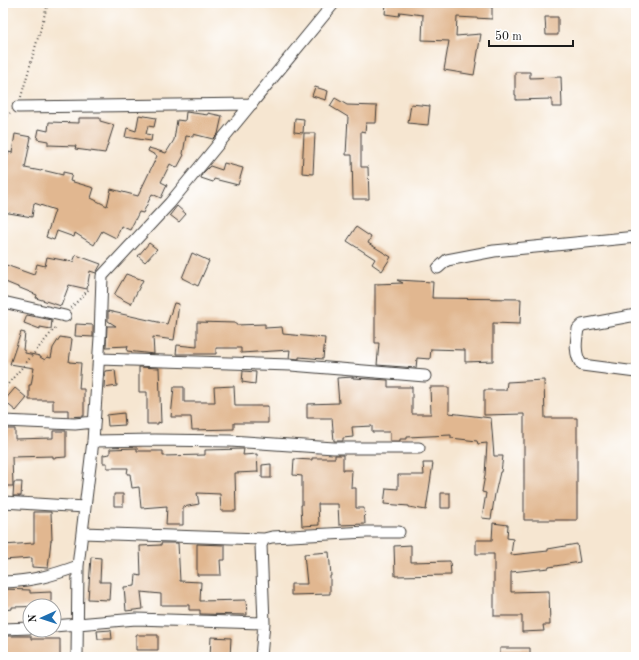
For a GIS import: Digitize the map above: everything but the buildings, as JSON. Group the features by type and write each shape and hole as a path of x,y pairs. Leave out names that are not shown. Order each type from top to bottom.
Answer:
{"street":[{"path":"77,657 78,566 93,441 102,276 170,203 334,3"},
{"path":"18,107 252,104"},
{"path":"438,268 447,260 494,251 636,237"},
{"path":"3,302 65,316"},
{"path":"636,315 582,325 578,328 577,351 578,359 582,365 636,372"},
{"path":"98,358 291,365 425,376"},
{"path":"3,421 75,424 94,422"},
{"path":"93,441 223,441 334,448 419,448"},
{"path":"3,502 85,507"},
{"path":"82,533 264,539 272,537 367,532 399,532"},
{"path":"261,657 264,623 261,545 264,539"},
{"path":"3,582 22,581 50,576 78,566"},
{"path":"62,625 136,618 264,623"},
{"path":"3,629 22,628"}],"path":[{"path":"18,107 48,3"},
{"path":"3,114 7,115"},
{"path":"3,390 65,316 102,276"}]}
